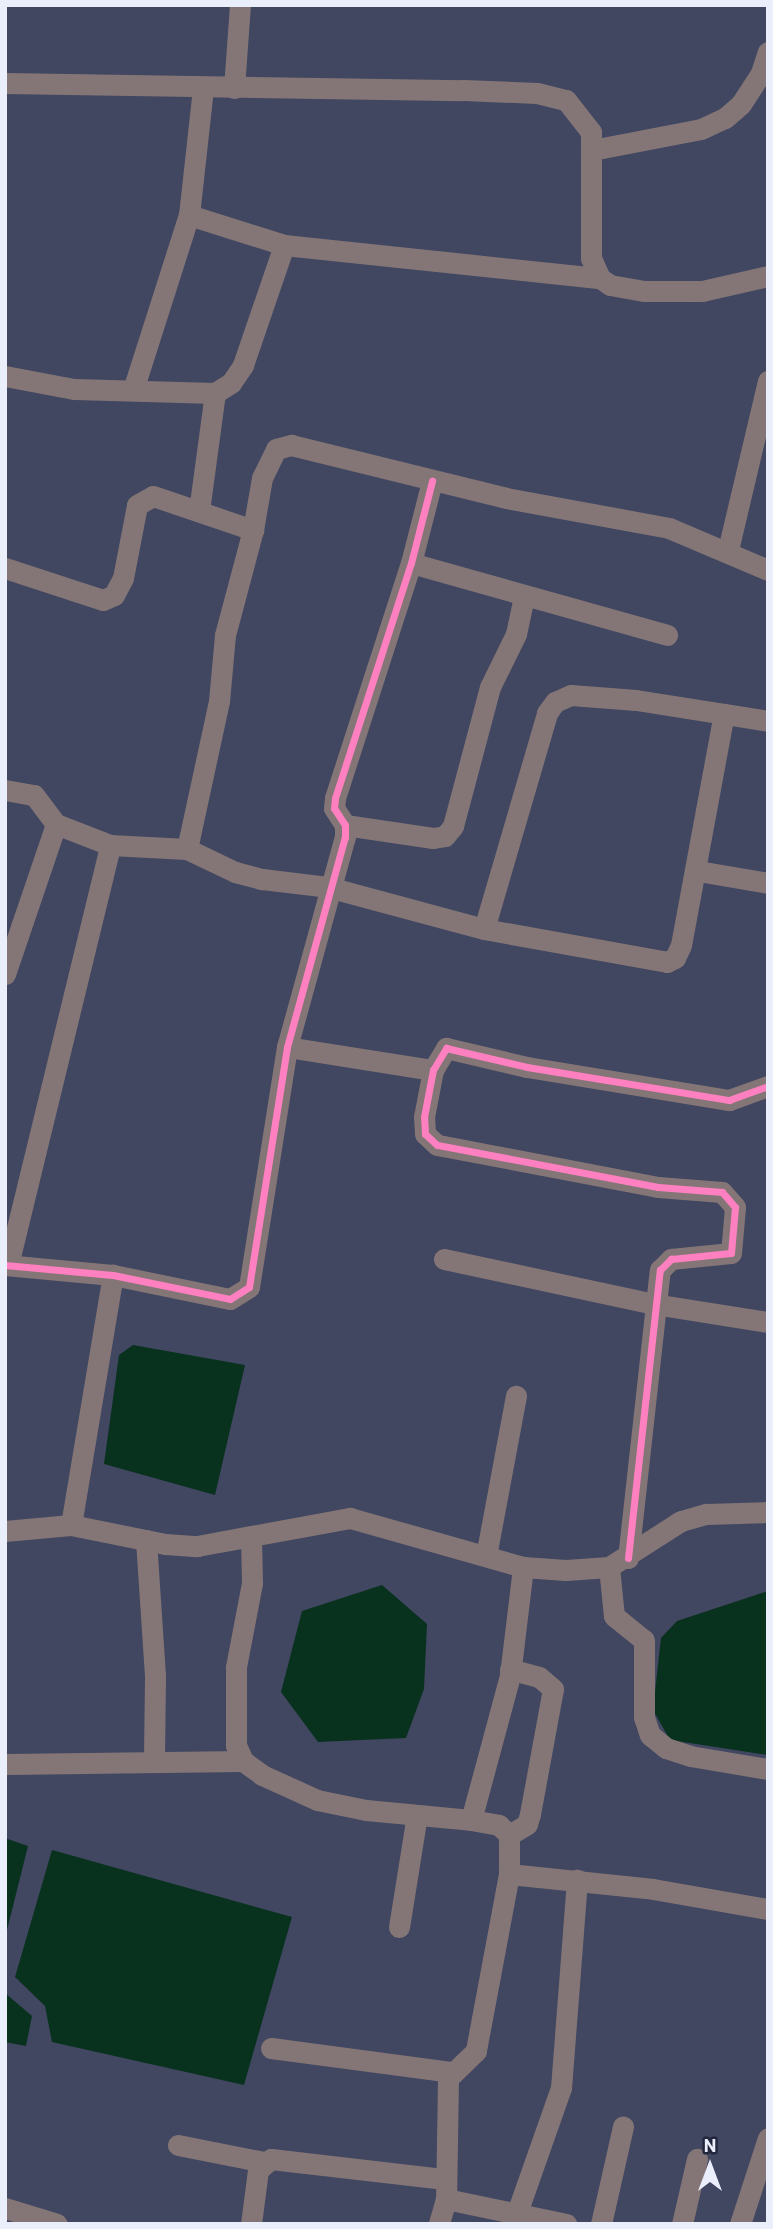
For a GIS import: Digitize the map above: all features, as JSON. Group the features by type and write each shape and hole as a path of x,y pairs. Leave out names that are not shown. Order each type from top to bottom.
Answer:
{"street":[{"path":"234,88 240,5"},
{"path":"592,150 701,129 725,118 741,104 764,74 768,52"},
{"path":"5,83 203,89 537,93 565,100 581,115 591,132 591,258 600,278"},
{"path":"133,390 189,215 203,89"},
{"path":"189,215 284,245 600,278 610,285 644,291 702,291 768,276"},
{"path":"5,376 74,389 215,393 231,383 243,365 284,245"},
{"path":"728,550 768,381"},
{"path":"199,511 215,393"},
{"path":"187,849 219,701 225,635 253,530 268,460 276,450 291,445 432,481 669,528 728,550 768,570"},
{"path":"110,845 7,1265 113,1275 230,1298 249,1287 287,1047 345,825 334,808 335,798 411,563 432,481"},
{"path":"5,568 103,600 114,595 123,578 134,516 144,498 166,498 253,530"},
{"path":"411,563 667,635"},
{"path":"345,825 433,838 445,836 453,826 491,687 516,634 524,596"},
{"path":"484,929 547,713 555,702 571,695 636,700 768,721"},
{"path":"5,790 33,795 56,824 110,845 187,849 235,872 328,887 484,929 667,962 675,958 681,945 698,871 724,714"},
{"path":"5,974 56,824"},
{"path":"698,871 768,883"},
{"path":"287,1047 433,1070"},
{"path":"768,1086 729,1100 527,1067 454,1049 438,1056 424,1117 425,1134 437,1145 658,1187 730,1195 735,1207 731,1253 663,1264 654,1304 618,1562 614,1616 643,1640 644,1717 650,1735 666,1748 690,1756 768,1769"},
{"path":"444,1259 654,1304 768,1322"},
{"path":"71,1525 113,1275"},
{"path":"486,1556 516,1396"},
{"path":"5,1531 71,1525 146,1540 197,1546 251,1538 315,1521 350,1518 523,1567 618,1562 681,1521 706,1514 768,1512"},
{"path":"251,1538 252,1583 236,1667 236,1745 243,1761 262,1775 317,1800 499,1825 509,1835 509,1874 476,2052 450,2072 271,2048"},
{"path":"146,1540 155,1677 154,1762"},
{"path":"471,1820 510,1669 523,1567"},
{"path":"509,1835 527,1824 553,1689 539,1677 510,1669"},
{"path":"5,1763 243,1761"},
{"path":"400,1927 417,1815"},
{"path":"509,1874 577,1881 768,1909"},
{"path":"515,2217 561,2088 577,1881"},
{"path":"439,2224 445,2189 450,2072"},
{"path":"601,2224 623,2126"},
{"path":"740,2224 768,2138"},
{"path":"178,2145 264,2162 271,2160 445,2189 515,2217 566,2224"},
{"path":"682,2224 697,2159"},
{"path":"251,2224 258,2170 264,2162"},
{"path":"5,2208 57,2224"}],"shaded area":[{"path":"133,1345 245,1365 215,1495 104,1464 119,1355"},
{"path":"382,1585 427,1624 424,1689 406,1738 318,1742 281,1692 302,1611"},
{"path":"768,1591 768,1755 670,1740 653,1710 661,1638 677,1621"},
{"path":"5,1838 28,1846 5,1938"},
{"path":"52,1850 292,1917 244,2085 52,2042 45,2006 15,1977"},
{"path":"5,1993 32,2016 26,2046 5,2042"}],"cycle path":[{"path":"5,1265 113,1275 230,1299 249,1287 287,1047 345,837 345,825 334,808 335,798 411,563 432,481"},
{"path":"628,1558 660,1270 671,1259 731,1253 735,1207 722,1192 658,1187 437,1145 425,1134 424,1117 433,1070 446,1048 527,1067 729,1100 768,1086"}]}
